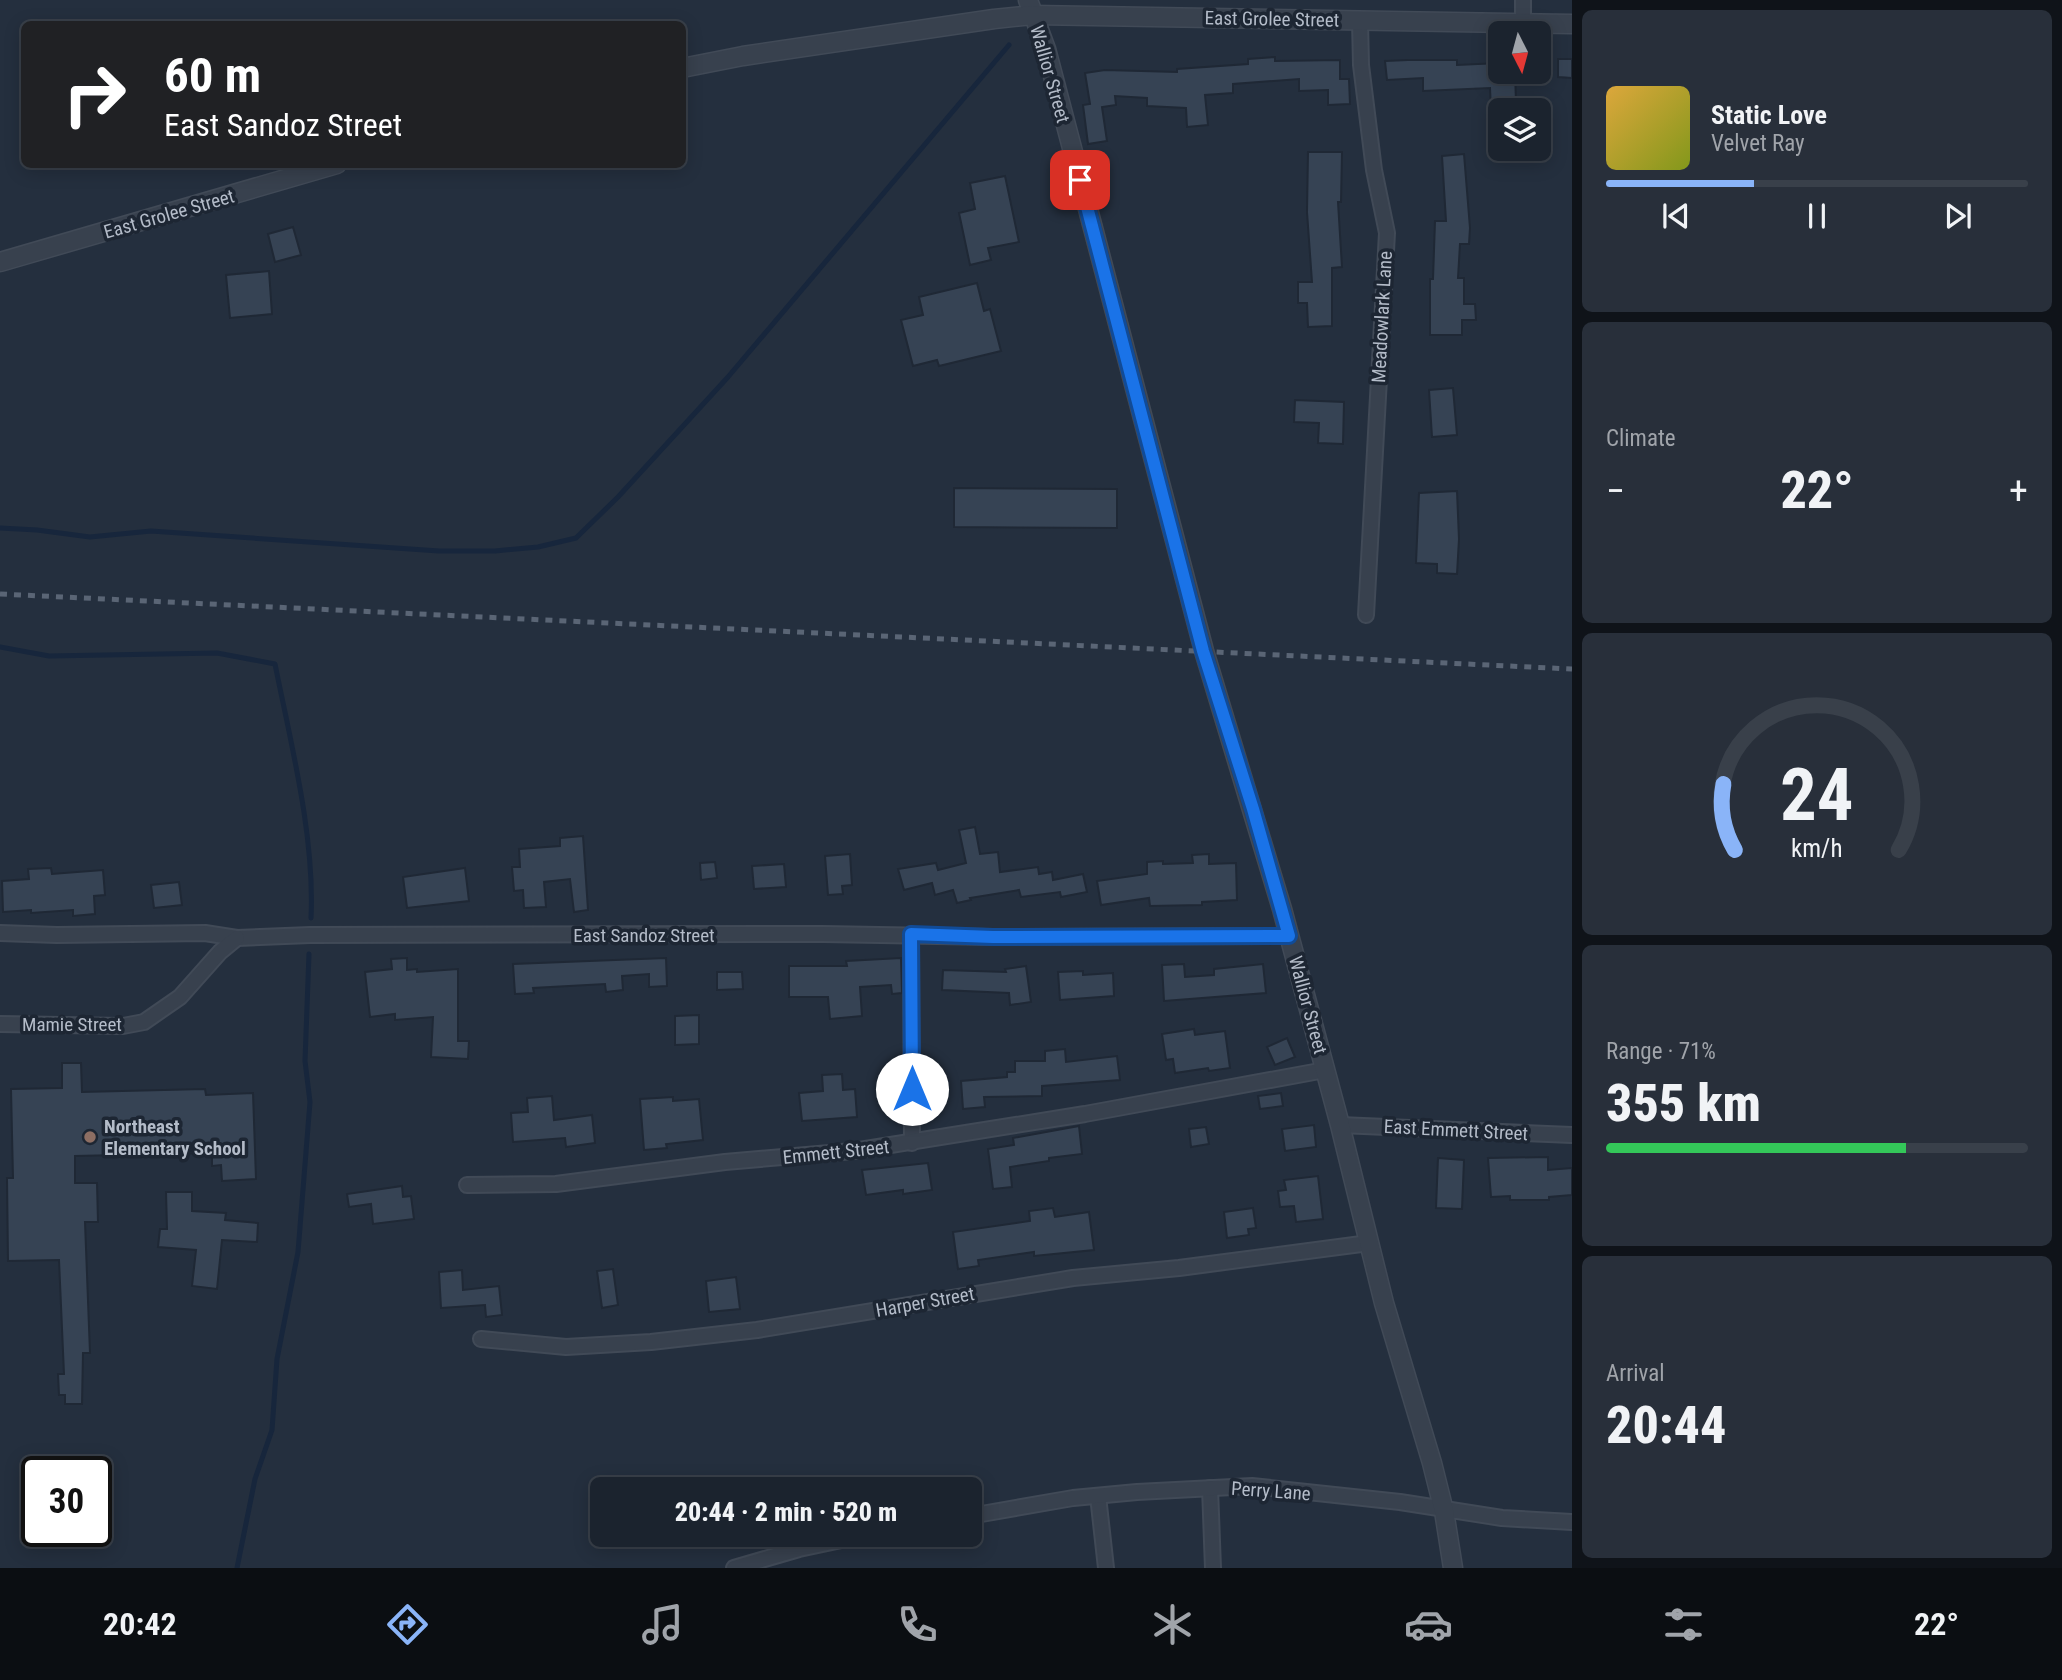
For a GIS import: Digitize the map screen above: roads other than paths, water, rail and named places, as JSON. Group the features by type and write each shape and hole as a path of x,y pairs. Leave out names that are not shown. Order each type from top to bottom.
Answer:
{"street":[{"path":"1523,0 1523,21"},
{"name":"East Grolee Street","path":"686,67 757,54 995,19 1030,8 1360,21 1488,23"},
{"name":"Wallior Street","path":"1030,8 1046,48 1203,651 1253,809 1289,936 1384,1303 1432,1463 1444,1511 1453,1568"},
{"name":"Meadowlark Lane","path":"1360,21 1361,65 1372,157 1387,233 1366,615"},
{"name":"East Grolee Street","path":"1551,24 1572,24"},
{"name":"East Grolee Street","path":"0,262 323,168"},
{"name":"East Sandoz Street","path":"0,933 205,933 237,938 310,935 1289,936"},
{"path":"911,934 912,1143"},
{"name":"Mamie Street","path":"0,1024 123,1026 144,1021 180,998 220,952 237,938"},
{"name":"Emmett Street","path":"467,1185 555,1184 725,1162 853,1151 1294,1078 1325,1070"},
{"name":"East Emmett Street","path":"1340,1125 1572,1135"},
{"name":"Harper Street","path":"481,1339 566,1347 757,1331 1073,1278 1179,1268 1369,1243"},
{"name":"Perry Lane","path":"982,1514 1098,1496 1252,1486 1400,1502 1502,1518 1572,1522"},
{"path":"1210,1488 1213,1568"},
{"path":"1098,1496 1106,1568"},
{"path":"734,1568 808,1547"}],"waterway":[{"path":"0,528 90,537 151,531 439,551 495,551 538,547 576,538 618,497 728,377 1009,45"},
{"path":"0,647 49,656 217,653 275,664 306,823 311,918"},
{"path":"237,1568 255,1479 272,1430 277,1359 298,1252 310,1102 305,1061 309,954"}],"railway":[{"path":"0,594 1572,669"}],"place":[{"name":"Northeast Elementary School","path":"90,1137"}]}
